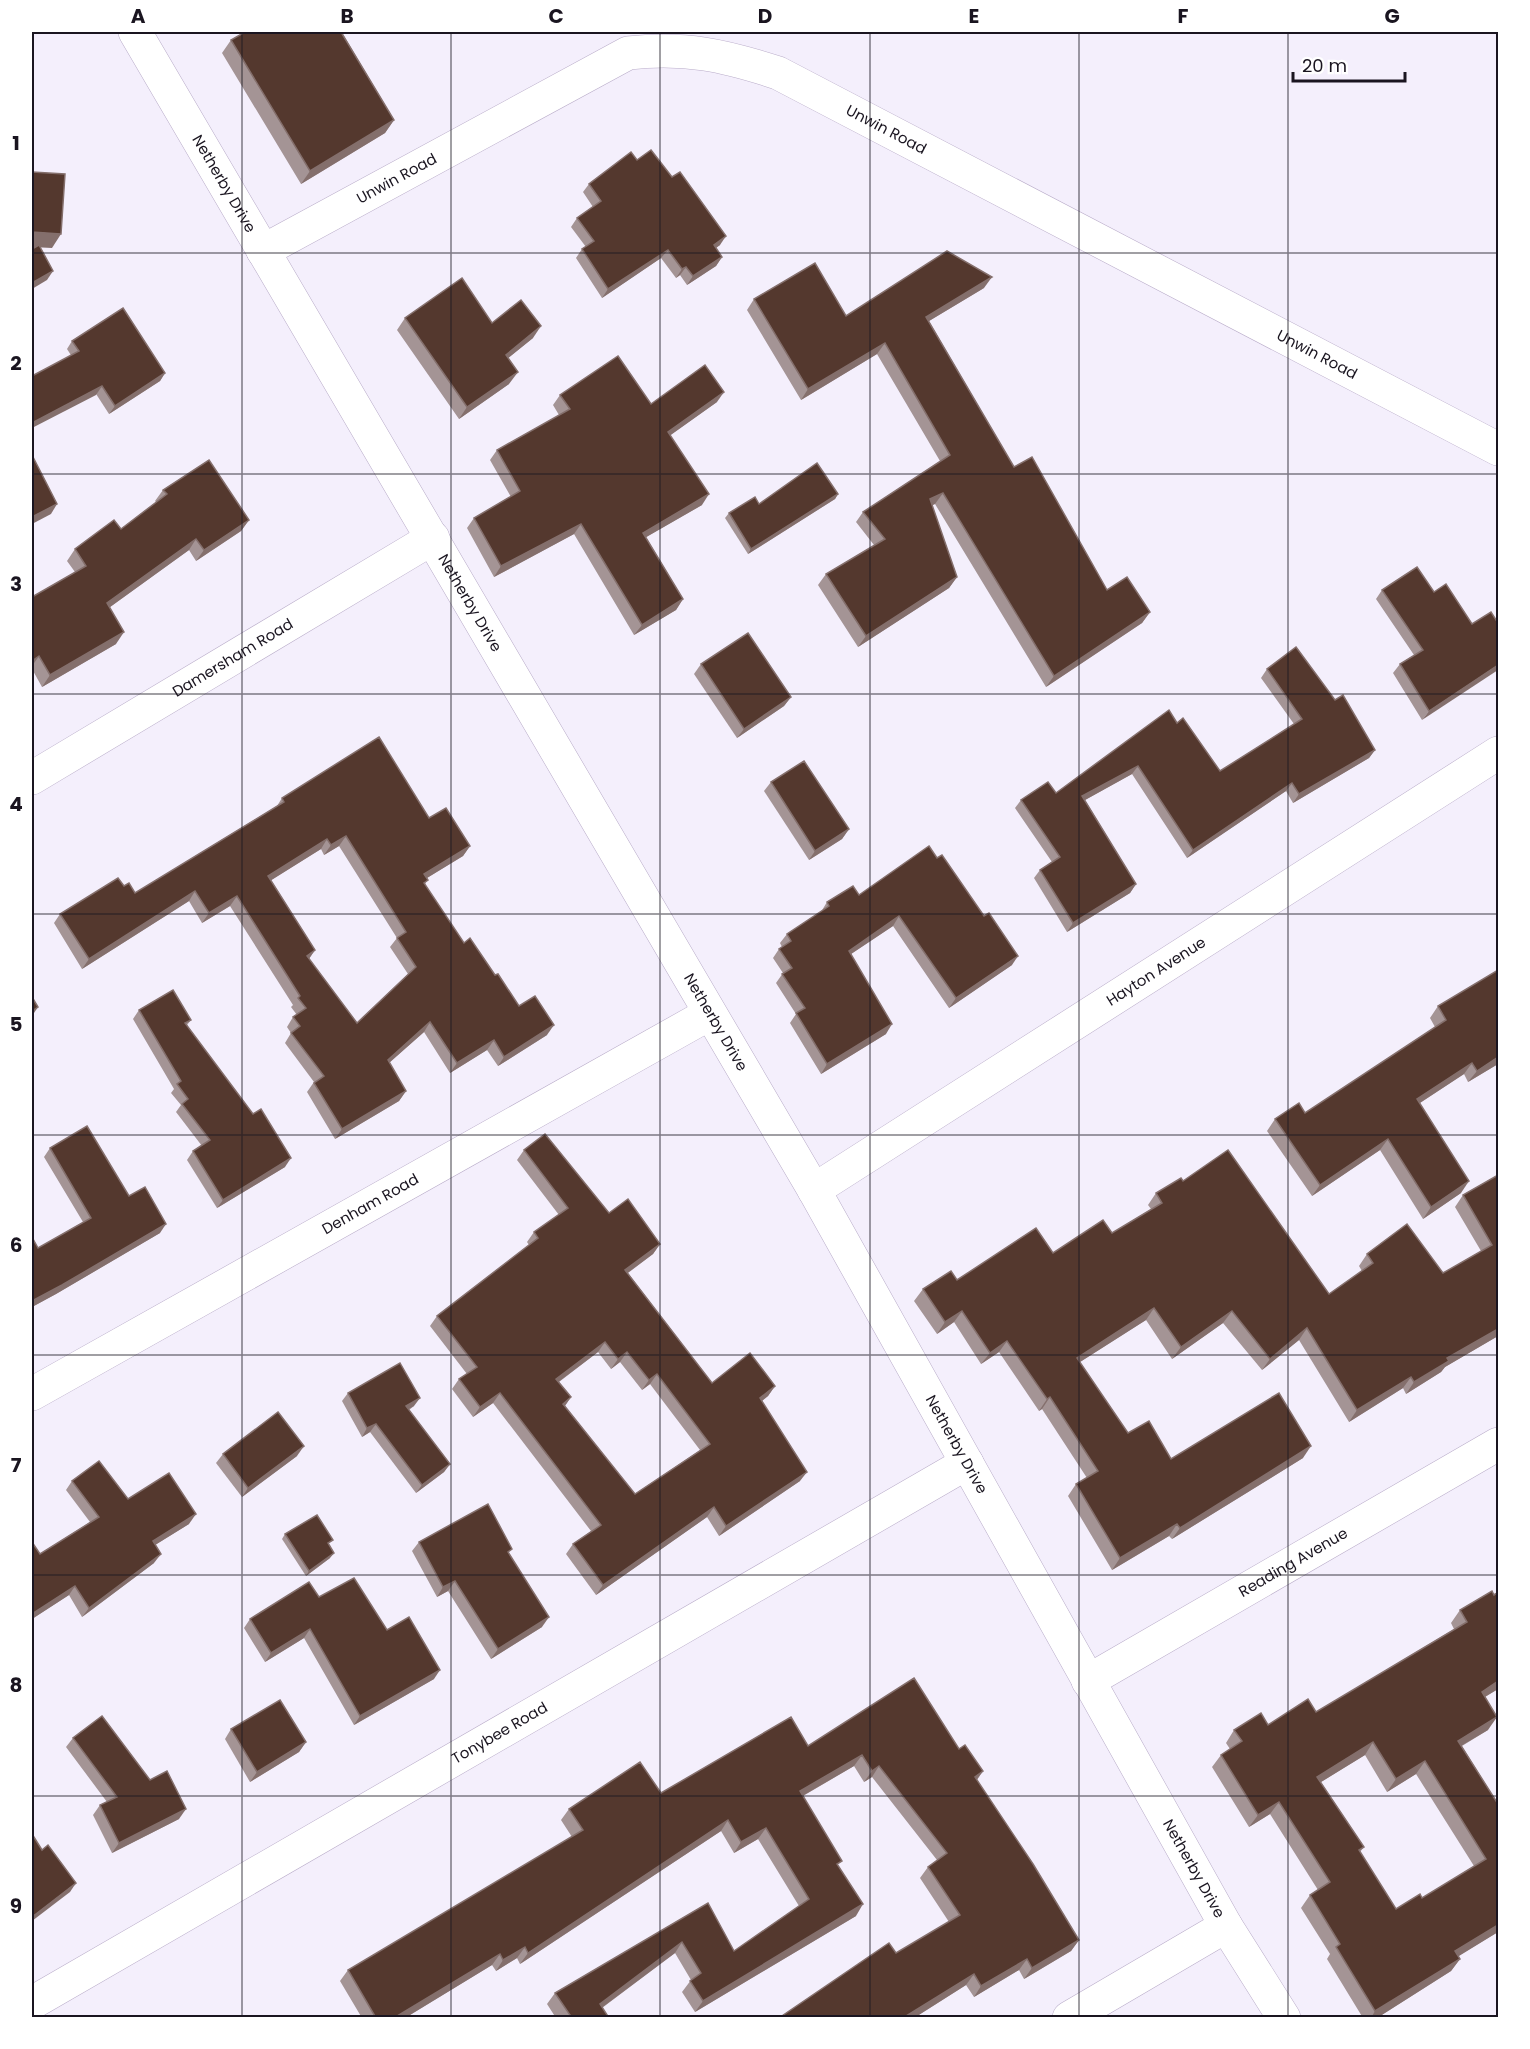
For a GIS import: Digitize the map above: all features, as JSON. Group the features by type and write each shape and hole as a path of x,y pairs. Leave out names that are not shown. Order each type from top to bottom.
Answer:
{"street":[{"name":"Netherby Drive","path":"135,32 814,1190 1226,1926 1284,2018"},
{"name":"Unwin Road","path":"263,251 628,53 667,49 729,57 778,73 1498,449"},
{"name":"Damersham Road","path":"32,778 433,538"},
{"name":"Hayton Avenue","path":"814,1190 1498,753"},
{"name":"Denham Road","path":"32,1394 709,1014"},
{"name":"Reading Avenue","path":"1088,1681 1498,1444"},
{"name":"Tonybee Road","path":"32,2003 967,1463"},
{"path":"1069,2018 1226,1926"}],"building":[{"path":"245,32 341,32 394,120 310,171 231,40"},
{"path":"651,150 672,177 680,172 726,236 714,245 722,257 693,276 686,267 682,269 668,250 608,289 582,249 594,241 577,218 601,201 589,184 631,152 637,160"},
{"path":"32,172 65,174 61,234 32,232"},
{"path":"39,245 53,271 32,283 32,249"},
{"path":"947,251 992,277 926,317 1014,467 1032,457 1107,590 1127,577 1150,612 1054,676 943,493 930,499 957,577 866,636 826,574 885,539 863,512 950,455 885,343 808,389 754,299 815,263 846,316"},
{"path":"462,278 492,323 521,300 541,326 506,355 518,372 467,407 405,318"},
{"path":"123,308 165,373 115,406 102,386 32,423 32,376 79,351 72,341"},
{"path":"618,356 651,404 705,365 724,392 668,432 709,494 643,533 683,599 642,625 581,524 501,566 474,518 520,491 497,450 570,409 560,395"},
{"path":"32,455 57,504 32,517"},
{"path":"209,460 249,520 204,550 196,539 107,603 124,632 50,675 39,656 32,661 32,597 86,566 75,549 114,520 121,529 167,494 163,490"},
{"path":"817,463 838,494 751,549 729,513 755,497 759,504"},
{"path":"1417,567 1434,592 1446,584 1472,624 1491,612 1498,623 1498,665 1429,711 1400,664 1423,650 1382,590"},
{"path":"748,633 791,697 744,729 701,664"},
{"path":"1296,647 1335,700 1343,695 1375,750 1299,794 1292,783 1193,850 1138,766 1082,796 1136,884 1073,923 1040,870 1060,857 1021,800 1048,782 1056,793 1169,710 1177,723 1183,718 1220,771 1302,719 1267,669"},
{"path":"379,737 429,818 446,808 470,846 424,874 428,880 424,883 464,943 470,938 519,1006 535,996 554,1025 504,1057 494,1040 457,1063 430,1022 388,1060 406,1091 342,1129 314,1083 324,1076 291,1033 300,1026 293,1017 306,1008 237,896 209,913 195,891 89,959 60,914 118,878 124,886 129,883 135,893 284,802 282,798","holes":["346,836 406,932 397,938 416,967 357,1023 307,956 315,950 268,876 327,839 331,845"]},
{"path":"804,761 849,829 815,851 771,782"},
{"path":"929,846 937,858 942,855 984,916 989,913 1018,956 956,998 899,916 849,951 892,1024 827,1064 796,1013 805,1008 782,974 792,968 779,949 791,941 787,934 829,906 827,902 853,886 859,895"},
{"path":"1498,970 1498,1057 1477,1071 1472,1063 1417,1099 1469,1181 1431,1207 1388,1139 1320,1185 1275,1119 1299,1103 1305,1113 1446,1020 1438,1006"},
{"path":"173,990 191,1020 185,1023 253,1114 261,1109 291,1158 223,1200 193,1151 210,1140 182,1104 188,1099 177,1084 181,1081 139,1010"},
{"path":"32,997 38,1007 32,1011"},
{"path":"87,1126 129,1196 145,1187 166,1224 32,1301 32,1239 38,1248 91,1218 50,1148"},
{"path":"545,1134 609,1213 628,1199 660,1244 625,1270 712,1383 750,1353 775,1386 760,1398 807,1472 726,1526 714,1507 603,1585 573,1544 601,1525 500,1393 480,1407 459,1379 477,1367 437,1316 538,1238 534,1232 568,1208 524,1150","holes":["605,1342 618,1359 627,1352 649,1380 657,1374 710,1444 635,1494 563,1404 571,1397 556,1379"]},
{"path":"1228,1150 1329,1294 1373,1263 1367,1254 1407,1224 1443,1273 1492,1245 1463,1195 1498,1175 1498,1329 1447,1358 1449,1361 1414,1382 1411,1377 1357,1410 1307,1328 1270,1359 1232,1311 1181,1347 1154,1308 1077,1358 1128,1433 1149,1421 1171,1459 1279,1393 1311,1446 1180,1528 1177,1524 1120,1558 1076,1484 1098,1471 1050,1397 1047,1399 1007,1341 990,1353 962,1311 945,1322 923,1289 951,1271 957,1280 1036,1228 1053,1253 1103,1220 1112,1233 1162,1203 1156,1193 1181,1178 1183,1181"},
{"path":"400,1363 420,1398 406,1406 450,1464 422,1485 376,1424 367,1428 348,1393"},
{"path":"278,1412 304,1446 248,1488 223,1454"},
{"path":"99,1461 128,1499 169,1473 196,1514 153,1541 161,1554 89,1608 75,1586 32,1614 32,1542 40,1554 99,1517 72,1481"},
{"path":"488,1504 512,1549 508,1552 549,1617 498,1649 455,1581 443,1587 419,1542"},
{"path":"317,1515 333,1540 328,1543 334,1553 309,1571 285,1534"},
{"path":"354,1578 387,1630 409,1617 440,1670 360,1716 310,1629 271,1653 250,1619 309,1582 319,1597"},
{"path":"1492,1591 1494,1595 1498,1592 1498,1681 1482,1692 1497,1717 1458,1741 1498,1804 1498,1925 1455,1951 1460,1959 1375,2011 1336,1947 1340,1944 1310,1895 1330,1882 1279,1802 1258,1815 1221,1755 1242,1741 1234,1730 1261,1713 1268,1725 1308,1699 1316,1712 1467,1622 1460,1610","holes":["1373,1742 1396,1779 1425,1761 1486,1859 1422,1898 1420,1894 1396,1909 1359,1850 1364,1847 1317,1777"]},
{"path":"914,1678 959,1749 965,1745 983,1771 975,1777 1033,1864 1079,1940 1032,1968 1027,1959 981,1986 974,1974 903,2018 779,2018 889,1943 896,1953 960,1915 928,1867 947,1853 879,1766 872,1771 862,1755 800,1791 842,1861 837,1864 863,1904 703,2001 690,1981 701,1973 682,1942 600,2004 609,2018 572,2018 555,1993 708,1903 734,1951 809,1899 766,1828 741,1842 728,1820 528,1953 525,1947 503,1960 500,1954 394,2018 376,2018 348,1970 583,1830 569,1809 640,1762 661,1793 791,1717 808,1746"},
{"path":"280,1700 306,1742 257,1772 231,1729"},
{"path":"102,1716 150,1780 167,1771 186,1809 119,1843 100,1805 117,1797 73,1738"},
{"path":"32,1834 42,1850 48,1845 76,1883 32,1917"}]}
